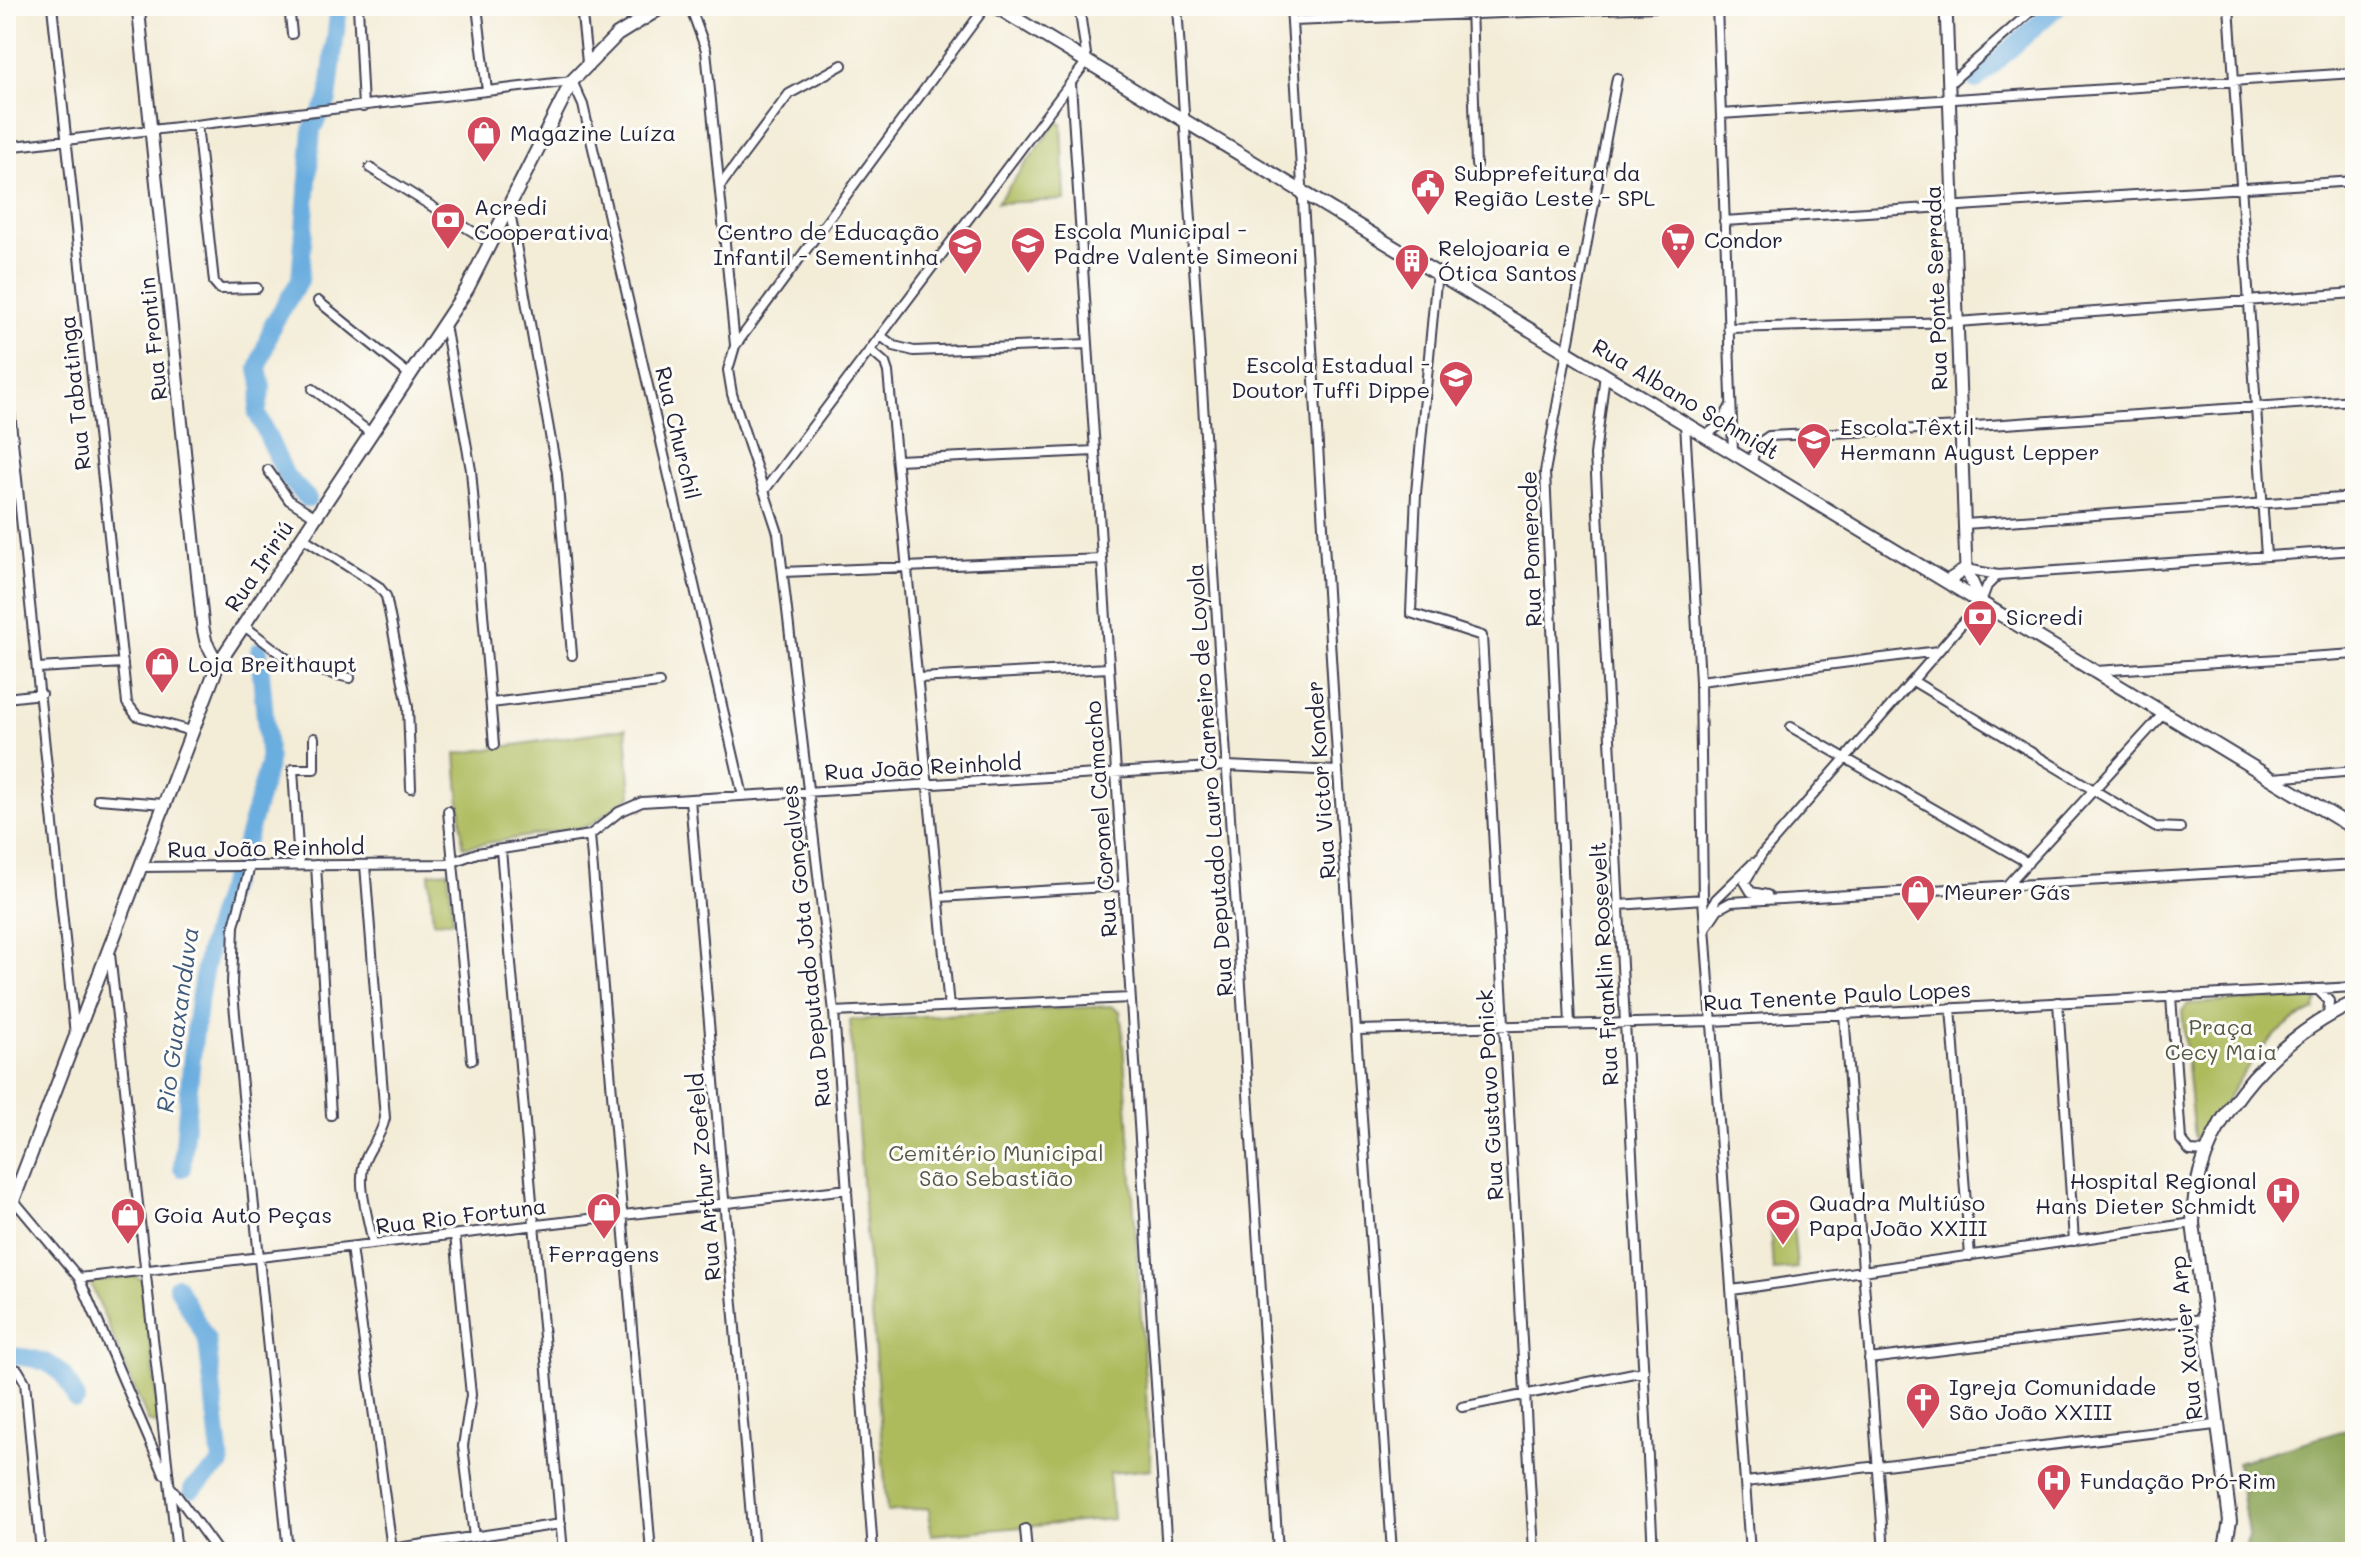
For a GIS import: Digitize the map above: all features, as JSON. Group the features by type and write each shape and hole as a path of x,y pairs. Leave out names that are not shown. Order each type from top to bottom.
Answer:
{"main road":[{"name":"Rua Iririú","path":"6,1219 10,1196 76,1040 218,664 445,325 491,243 572,81 587,62 617,35 664,6"},
{"name":"Rua Albano Schmidt","path":"995,6 2355,829"},
{"name":"Rua Xavier Arp","path":"2224,1552 2230,1521 2203,1319 2193,1223 2195,1191 2207,1152 2231,1107 2260,1070 2281,1049 2355,1002"}],"street":[{"name":"Rua Tabatinga","path":"52,6 127,703 132,712 191,731"},
{"name":"Rua Frontin","path":"138,6 203,628 206,642 218,664"},
{"path":"289,6 292,34"},
{"path":"358,6 363,107"},
{"path":"477,6 487,91"},
{"path":"581,6 587,62"},
{"name":"Rua Deputado Jota Gonçalves","path":"690,6 706,50 735,346 729,360 729,380 776,524 783,572 834,1012 873,1552"},
{"path":"735,346 986,6"},
{"path":"764,491 1087,61 1079,6"},
{"name":"Rua Deputado Lauro Carneiro de Loyola","path":"1177,6 1278,1552"},
{"name":"Rua Victor Konder","path":"1291,6 1338,771 1392,1552"},
{"path":"1292,21 1471,10 1682,6"},
{"path":"1717,6 1733,451"},
{"name":"Rua Ponte Serrada","path":"1946,6 1966,569 1981,602"},
{"path":"1949,84 2037,6"},
{"path":"2229,6 2266,556"},
{"path":"1471,10 1476,165"},
{"path":"719,187 789,94 842,65"},
{"path":"1721,114 2355,73"},
{"name":"Rua Pomerode","path":"1570,1025 1545,484 1548,452 1570,353 1617,78"},
{"path":"6,147 572,81"},
{"name":"Rua Churchil","path":"572,81 583,105 743,796"},
{"name":"Rua Coronel Camacho","path":"1071,84 1167,1552"},
{"path":"197,125 214,282 220,289 257,288"},
{"path":"370,168 491,243"},
{"path":"1724,221 2355,181"},
{"path":"509,205 559,487 572,655"},
{"name":"Rua Gustavo Ponick","path":"1437,272 1419,453 1411,613 1482,636 1534,1552"},
{"path":"1728,328 1957,322 2355,293"},
{"path":"318,301 411,376"},
{"path":"445,325 471,470 494,745"},
{"path":"881,336 894,346 914,351 1088,344"},
{"path":"870,350 885,363 888,372 949,1007"},
{"path":"6,374 76,1040"},
{"name":"Rua Franklin Roosevelt","path":"1605,374 1595,441 1653,1552"},
{"path":"313,389 372,434"},
{"path":"1752,462 1756,445 1769,436 1961,427 2355,400"},
{"path":"1706,435 1720,425 1731,402"},
{"path":"1685,422 1700,681 1703,899 1750,1552"},
{"path":"897,460 1095,451"},
{"path":"268,470 282,493 316,517"},
{"path":"1965,524 2355,497"},
{"path":"302,537 378,586 386,596 408,707 411,788"},
{"path":"1947,581 1966,569 1998,575 2355,550"},
{"path":"783,572 1102,559"},
{"path":"1705,925 1721,894 1762,854 1913,681 1981,602 1987,586 1998,575"},
{"path":"243,625 295,665 350,678"},
{"path":"1700,681 1938,651"},
{"path":"2095,671 2355,654"},
{"path":"38,668 123,663"},
{"path":"918,678 1109,668"},
{"path":"1913,681 2155,827 2180,828"},
{"path":"491,703 659,683"},
{"path":"6,698 41,694"},
{"path":"2008,884 2164,713"},
{"path":"1791,727 2028,863"},
{"path":"299,865 293,769 314,769 314,738"},
{"name":"Rua João Reinhold","path":"140,867 453,862 468,855 590,835 634,804 690,799 1227,766 1338,771"},
{"path":"2272,778 2355,771"},
{"path":"98,799 164,804"},
{"name":"Rua Arthur Zoefeld","path":"690,799 754,1552"},
{"path":"448,811 472,1060"},
{"path":"590,835 651,1552"},
{"path":"501,850 563,1552"},
{"path":"1762,854 1745,882 1747,889 1758,895 1788,897"},
{"path":"316,865 331,1115"},
{"path":"365,865 385,1118 381,1137 364,1162 362,1180 373,1244"},
{"path":"1705,925 1718,909 1731,902 2355,865"},
{"path":"241,866 231,963 288,1552"},
{"path":"1703,869 1708,888 1721,894"},
{"path":"939,897 1123,886"},
{"path":"1619,905 1703,899"},
{"path":"109,949 177,1552"},
{"name":"Rua Tenente Paulo Lopes","path":"1358,1030 1713,1021 2355,987"},
{"path":"2317,989 2329,1001 2328,1017"},
{"path":"2171,996 2181,1140 2190,1151 2207,1152"},
{"path":"834,1012 1130,998"},
{"path":"2058,1002 2074,1241"},
{"path":"1951,1008 1970,1256"},
{"path":"1844,1013 1884,1552"},
{"name":"Rua Rio Fortuna","path":"79,1278 848,1189"},
{"path":"10,1196 79,1278 168,1484 218,1552"},
{"path":"1732,1290 2193,1223"},
{"path":"455,1235 471,1395 463,1446 474,1537"},
{"path":"351,1247 392,1549"},
{"path":"1869,1359 2203,1319"},
{"path":"6,1365 23,1374 25,1382 40,1541"},
{"path":"1462,1407 1644,1371"},
{"path":"1746,1482 2215,1425"},
{"path":"370,1552 561,1524"},
{"path":"1025,1529 1027,1552"}],"green space":[{"path":"1057,122 1062,124 1065,200 997,203"},
{"path":"626,728 631,796 588,826 463,847 456,754"},
{"path":"448,871 453,921 433,922 429,873"},
{"name":"Praça Cecy Maia","path":"2310,997 2317,1000 2315,1010 2296,1019 2264,1046 2238,1081 2206,1136 2194,1138 2182,1011 2188,1004"},
{"name":"Cemitério Municipal São Sebastião","path":"1111,1006 1120,1011 1122,1027 1151,1469 1109,1473 1113,1519 931,1535 929,1508 887,1512 850,1020"},
{"name":"Quadra Multiúso Papa João XXIII","path":"1793,1224 1797,1268 1773,1270 1770,1225"},
{"path":"135,1276 144,1281 159,1422 155,1424 148,1421 90,1282"},
{"path":"2355,1427 2355,1552 2245,1552 2248,1534 2237,1462"}],"waterway":[{"name":"Rio Guaxanduva","path":"308,499 286,476 257,413 262,387 258,369 272,326 300,280 312,129 328,100 339,6"},
{"path":"1976,80 2058,6"},
{"name":"Rio Guaxanduva","path":"241,860 269,762 259,651"},
{"name":"Rio Guaxanduva","path":"182,1168 202,985 209,949 231,880"},
{"name":"Rio Guaxanduva","path":"177,1286 207,1340 221,1464 192,1489"},
{"name":"Rio Guaxanduva","path":"6,1356 31,1358 50,1365 65,1378 76,1400"}],"place":[{"name":"Magazine Luíza","path":"484,164"},
{"name":"Subprefeitura da Região Leste - SPL","path":"1428,217"},
{"name":"Acredi Cooperativa","path":"448,251"},
{"name":"Condor","path":"1678,271"},
{"name":"Escola Municipal - Padre Valente Simeoni","path":"1028,275"},
{"name":"Centro de Educação Infantil - Sementinha","path":"965,276"},
{"name":"Relojoaria e Ótica Santos","path":"1412,292"},
{"name":"Escola Estadual - Doutor Tuffi Dippe","path":"1456,409"},
{"name":"Escola Têxtil Hermann August Lepper","path":"1814,471"},
{"name":"Sicredi","path":"1980,648"},
{"name":"Loja Breithaupt","path":"162,695"},
{"name":"Meurer Gás","path":"1918,923"},
{"name":"Hospital Regional Hans Dieter Schmidt","path":"2283,1225"},
{"name":"Ferragens","path":"604,1241"},
{"name":"Goia Auto Peças","path":"128,1246"},
{"name":"Quadra Multiúso Papa João XXIII","path":"1783,1247"},
{"name":"Igreja Comunidade São João XXIII","path":"1923,1431"},
{"name":"Fundação Pró-Rim","path":"2054,1512"}]}
